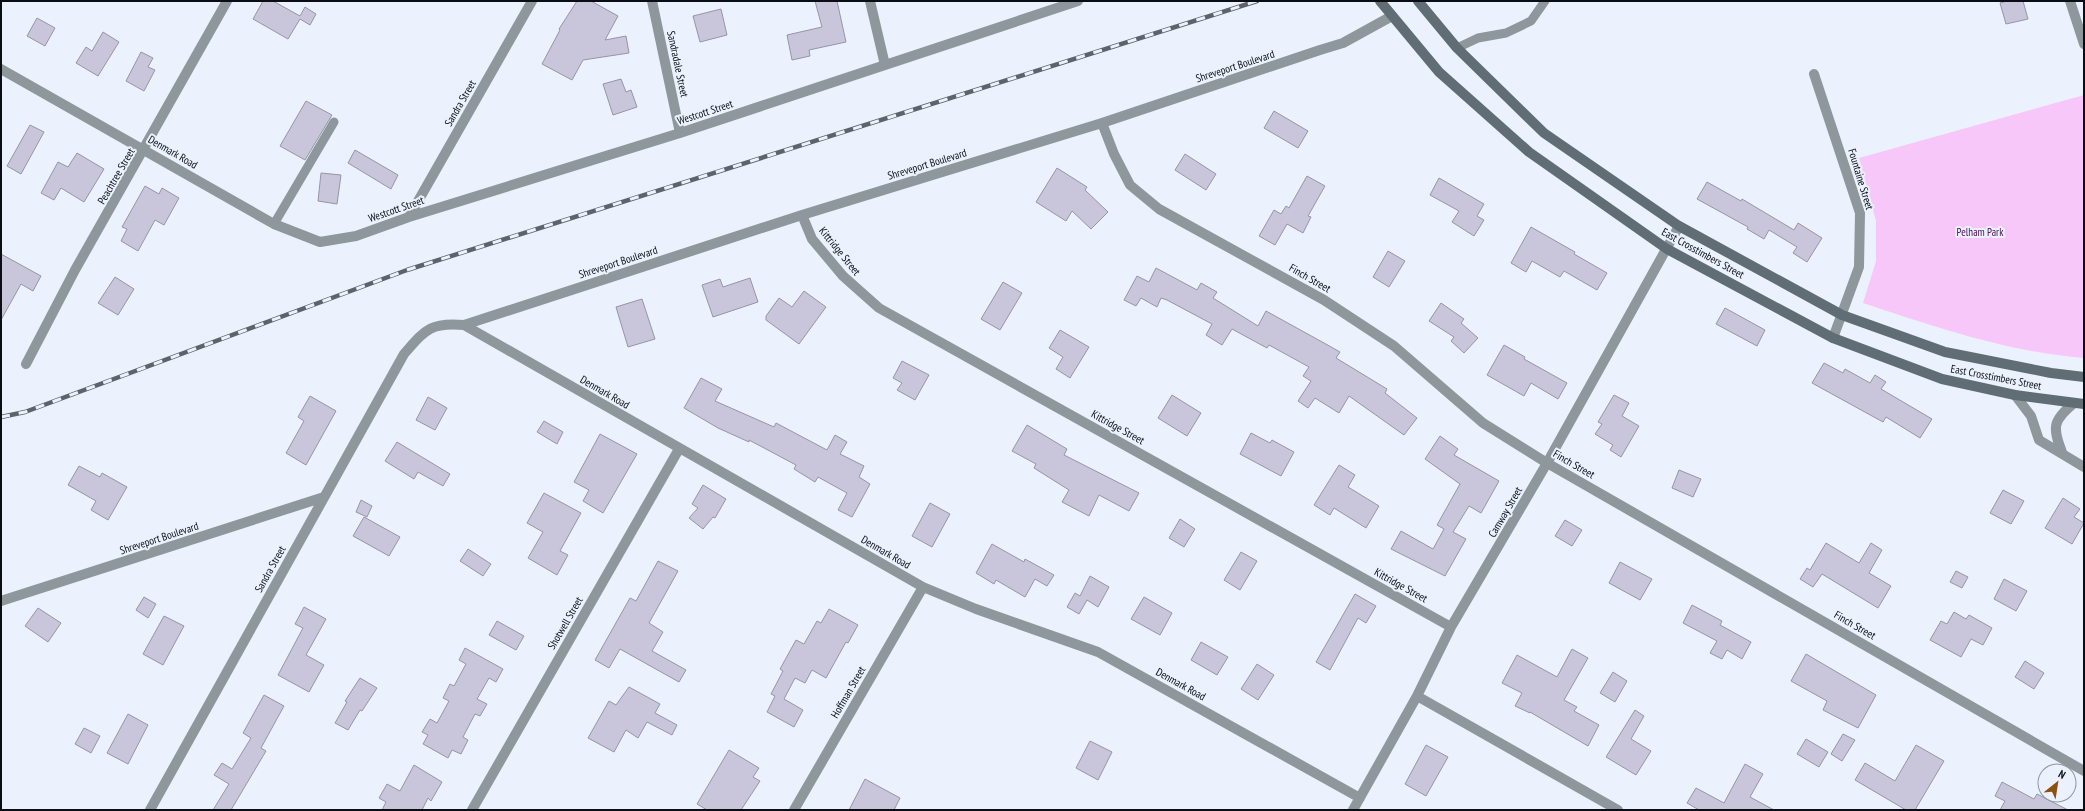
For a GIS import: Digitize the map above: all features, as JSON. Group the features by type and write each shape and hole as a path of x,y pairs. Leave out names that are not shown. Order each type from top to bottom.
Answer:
{"main road":[{"name":"East Crosstimbers Street","path":"1380,1 1439,72 1529,152 1667,249 1834,338 1942,379 2015,395 2079,403"},
{"name":"East Crosstimbers Street","path":"1418,1 1457,48 1544,133 1679,226 1842,315 1945,352 2051,373 2084,377"}],"street":[{"name":"Peachtree Street","path":"26,364 76,270 227,1"},
{"name":"Sandra Street","path":"410,217 532,1"},
{"name":"Sandradale Street","path":"652,1 680,133"},
{"path":"870,1 884,65"},
{"name":"Westcott Street","path":"338,239 356,236 410,217 680,133 1078,1"},
{"path":"2070,1 2084,44"},
{"name":"Shreveport Boulevard","path":"464,324 802,215 1102,123 1343,43 1392,16"},
{"name":"Denmark Road","path":"1,69 145,149 274,224 320,242 338,239"},
{"name":"Fountaine Street","path":"1814,74 1860,214 1859,267 1834,338"},
{"name":"Finch Street","path":"1102,123 1114,154 1130,185 1159,209 1324,300 1394,346 1483,423 1547,463 2084,770"},
{"name":"Kittridge Street","path":"802,215 812,239 843,276 879,308 1451,627"},
{"name":"Camway Street","path":"1353,810 1417,696 1451,627 1547,463 1679,226"},
{"name":"Denmark Road","path":"414,342 424,331 445,323 464,324 679,449 923,587 976,609 1098,652 1360,798"},
{"name":"Sandra Street","path":"150,810 324,497 356,444 404,354 414,342"},
{"path":"2015,395 2031,416 2040,440 2053,449 2062,452 2084,467"},
{"path":"2062,452 2055,435 2056,423 2060,414 2079,403"},
{"name":"Shotwell Street","path":"472,810 679,449"},
{"name":"Shreveport Boulevard","path":"1,601 324,497"},
{"name":"Hoffman Street","path":"794,810 923,587"},
{"path":"1417,696 1618,810"}],"lane":[{"path":"1457,48 1478,38 1506,32 1531,21 1545,1"},
{"path":"274,224 334,122"}],"green space":[{"name":"Pelham Park","path":"2084,95 2084,358 2056,355 2000,344 1917,321 1863,303 1876,261 1876,221 1859,158"}],"building":[{"path":"263,1 273,1 300,16 305,7 316,14 310,25 300,19 288,39 253,19"},
{"path":"577,1 591,1 618,16 605,40 626,36 629,53 583,60 572,80 542,64 560,30 559,29"},
{"path":"815,1 837,1 846,42 809,50 810,56 792,60 787,35 822,27"},
{"path":"2007,1 2023,1 2028,19 2006,24 2000,3"},
{"path":"721,9 727,35 700,42 693,16"},
{"path":"37,18 55,28 45,46 27,36"},
{"path":"103,32 119,42 98,76 76,63 86,47 92,51"},
{"path":"141,52 153,58 148,67 155,70 144,91 126,81"},
{"path":"621,79 626,92 631,90 637,107 613,115 603,84"},
{"path":"306,101 332,115 305,160 280,146"},
{"path":"1274,111 1308,131 1298,148 1264,128"},
{"path":"30,125 44,132 21,174 7,166"},
{"path":"355,150 398,175 391,189 348,163"},
{"path":"77,153 104,169 84,202 61,188 54,200 41,193 58,162 68,167"},
{"path":"1185,154 1216,174 1206,190 1175,170"},
{"path":"1057,168 1087,187 1085,190 1108,212 1091,229 1072,211 1066,221 1036,202"},
{"path":"321,173 341,175 337,204 318,201"},
{"path":"1307,176 1325,186 1308,216 1311,217 1303,233 1287,224 1275,245 1259,236 1274,210 1281,214 1286,206 1289,208"},
{"path":"1439,178 1484,204 1477,216 1484,220 1474,236 1452,222 1459,211 1430,195"},
{"path":"1707,182 1741,201 1742,199 1794,230 1798,223 1822,238 1807,262 1793,253 1797,247 1769,230 1764,239 1747,229 1748,227 1697,199"},
{"path":"145,186 159,194 162,188 179,198 164,225 155,220 138,251 121,241 127,229 122,227"},
{"path":"1531,227 1575,252 1574,254 1607,273 1597,290 1564,271 1560,277 1532,261 1526,272 1511,263"},
{"path":"1388,251 1405,261 1389,287 1373,277"},
{"path":"1,254 41,276 33,291 21,284 1,320"},
{"path":"1156,268 1197,290 1201,283 1217,292 1213,298 1258,326 1266,311 1340,352 1336,358 1387,389 1385,393 1417,418 1404,435 1349,396 1339,413 1315,398 1308,408 1298,401 1311,381 1303,376 1309,367 1269,345 1267,348 1232,329 1222,345 1206,335 1212,324 1167,300 1161,298 1157,307 1141,298 1136,306 1124,300 1137,276 1149,282"},
{"path":"115,277 134,289 118,315 98,303"},
{"path":"750,278 758,302 713,317 702,285 720,279 723,287"},
{"path":"1003,282 1022,293 1000,330 981,319"},
{"path":"804,291 826,307 799,344 766,320 766,316 779,298 792,307"},
{"path":"642,299 655,339 628,347 616,307"},
{"path":"1441,303 1464,319 1461,323 1478,338 1464,353 1451,341 1454,337 1429,321"},
{"path":"1725,308 1765,330 1757,346 1716,324"},
{"path":"1060,330 1089,347 1070,378 1056,369 1063,357 1049,348"},
{"path":"1504,345 1525,357 1524,359 1567,383 1558,399 1531,383 1524,396 1487,375"},
{"path":"902,361 929,375 915,400 897,390 902,383 893,378"},
{"path":"1824,363 1843,373 1845,369 1870,383 1875,375 1886,382 1881,389 1932,419 1920,438 1886,417 1883,422 1812,383"},
{"path":"701,378 722,389 715,401 774,427 776,423 827,450 835,435 847,442 840,454 864,466 859,477 870,484 852,517 838,510 847,493 818,477 815,482 794,469 796,465 749,440 749,442 718,428 684,408"},
{"path":"1172,395 1201,413 1187,436 1158,418"},
{"path":"1614,395 1629,403 1622,416 1639,426 1621,457 1610,450 1613,445 1595,434 1602,424 1598,422"},
{"path":"310,396 336,411 306,465 286,453 304,421 298,417"},
{"path":"428,397 447,408 435,430 416,420"},
{"path":"544,421 563,432 557,444 537,432"},
{"path":"1027,425 1067,449 1064,455 1139,493 1129,511 1099,495 1089,516 1062,502 1069,490 1034,468 1036,464 1012,451"},
{"path":"1251,433 1270,443 1272,440 1294,452 1281,476 1240,454"},
{"path":"600,434 637,454 603,513 583,501 589,490 574,482"},
{"path":"1440,436 1458,449 1454,455 1499,481 1481,513 1469,506 1453,532 1466,539 1445,576 1391,549 1401,531 1433,549 1444,529 1437,525 1460,484 1425,459"},
{"path":"397,442 450,474 443,486 418,472 414,479 385,461"},
{"path":"1339,465 1355,475 1348,487 1379,506 1366,528 1334,508 1330,515 1314,505"},
{"path":"79,466 100,477 102,473 127,487 108,520 91,510 96,501 68,485"},
{"path":"1679,470 1701,479 1693,497 1672,488"},
{"path":"703,485 726,499 715,518 713,517 703,529 689,518 698,508 692,504"},
{"path":"2003,490 2024,501 2011,524 1990,513"},
{"path":"544,493 581,513 560,551 568,555 557,575 528,558 543,532 527,523"},
{"path":"2063,498 2080,509 2074,517 2084,523 2072,544 2045,528"},
{"path":"361,500 372,506 367,517 356,512"},
{"path":"930,503 950,514 932,547 912,536"},
{"path":"364,517 400,537 389,556 353,536"},
{"path":"1180,519 1195,529 1184,547 1169,538"},
{"path":"1565,520 1582,530 1572,546 1555,536"},
{"path":"1826,543 1859,563 1871,543 1882,550 1869,573 1891,586 1878,608 1822,574 1813,587 1800,579 1807,568 1810,570"},
{"path":"992,544 1024,562 1025,559 1054,575 1047,586 1035,579 1025,597 996,580 994,584 976,573"},
{"path":"468,549 491,564 483,576 460,561"},
{"path":"1241,552 1257,561 1240,590 1224,580"},
{"path":"658,561 678,571 649,623 663,632 652,651 686,670 679,682 620,649 609,668 595,660 630,598 636,601"},
{"path":"1620,562 1652,579 1640,600 1609,583"},
{"path":"1956,571 1968,577 1962,588 1950,582"},
{"path":"1090,576 1109,587 1098,607 1087,600 1079,614 1067,607 1075,593 1080,596"},
{"path":"2004,579 2027,591 2016,611 1994,599"},
{"path":"1355,594 1376,606 1366,623 1358,618 1330,670 1316,662"},
{"path":"144,597 156,604 148,618 136,610"},
{"path":"1144,597 1172,613 1160,635 1131,619"},
{"path":"1692,605 1722,621 1720,625 1751,642 1742,659 1727,650 1722,659 1710,653 1717,641 1683,623"},
{"path":"304,607 326,619 306,655 324,665 309,692 278,675 303,628 295,624"},
{"path":"38,608 61,623 48,642 25,626"},
{"path":"829,609 858,625 848,643 846,642 826,678 812,670 805,683 795,678 784,699 803,710 794,727 767,712 775,696 771,694 783,671 780,669 796,640 804,644 817,621 821,623"},
{"path":"1954,612 1966,619 1969,615 1992,628 1983,645 1971,639 1961,657 1930,640 1941,621 1947,624"},
{"path":"164,616 184,626 163,665 143,654"},
{"path":"497,621 524,636 516,650 489,635"},
{"path":"1201,642 1228,657 1217,675 1191,660"},
{"path":"465,648 503,669 496,682 489,678 477,699 487,704 480,716 475,714 463,737 468,740 461,754 452,750 448,758 423,744 428,735 422,732 430,719 437,723 449,701 443,698 450,684 454,686 466,664 459,660"},
{"path":"1572,649 1588,658 1564,700 1577,707 1574,711 1599,725 1588,746 1530,712 1515,706 1522,693 1502,683 1517,655 1557,677"},
{"path":"1806,654 1876,695 1858,728 1823,710 1827,701 1791,681"},
{"path":"2025,661 2044,673 2034,689 2015,677"},
{"path":"1257,664 1274,675 1258,700 1241,689"},
{"path":"1613,672 1627,681 1615,702 1600,693"},
{"path":"360,678 377,688 362,711 360,710 348,730 335,723 347,702 345,701"},
{"path":"629,687 660,704 655,713 677,725 672,735 647,722 638,738 626,730 614,752 588,738 609,701 616,705"},
{"path":"264,695 284,706 261,748 266,751 231,810 213,810 229,784 214,775 222,763 232,769 251,738 243,733"},
{"path":"1635,710 1644,716 1631,739 1651,751 1636,775 1606,757"},
{"path":"128,714 148,725 128,764 107,753"},
{"path":"84,728 100,736 91,753 75,744"},
{"path":"1843,734 1855,740 1842,761 1831,754"},
{"path":"1806,739 1828,752 1819,767 1797,754"},
{"path":"1090,741 1112,752 1098,780 1076,768"},
{"path":"1426,745 1448,757 1426,796 1405,784"},
{"path":"1916,745 1944,761 1915,810 1906,810 1855,780 1865,763 1895,781"},
{"path":"729,750 759,768 753,777 760,781 741,810 707,810 697,804"},
{"path":"1745,764 1763,774 1750,797 1774,810 1699,810 1687,803 1696,788 1724,803"},
{"path":"414,765 442,782 431,801 428,798 422,810 382,810 386,802 379,798 387,784 400,791"},
{"path":"865,779 900,798 894,810 849,810"},
{"path":"2002,782 2034,799 2037,794 2037,803 2054,803 2068,810 2000,810 2005,801 1995,796"}],"railway":[{"path":"1,417 25,412 407,270 1257,1"}]}
